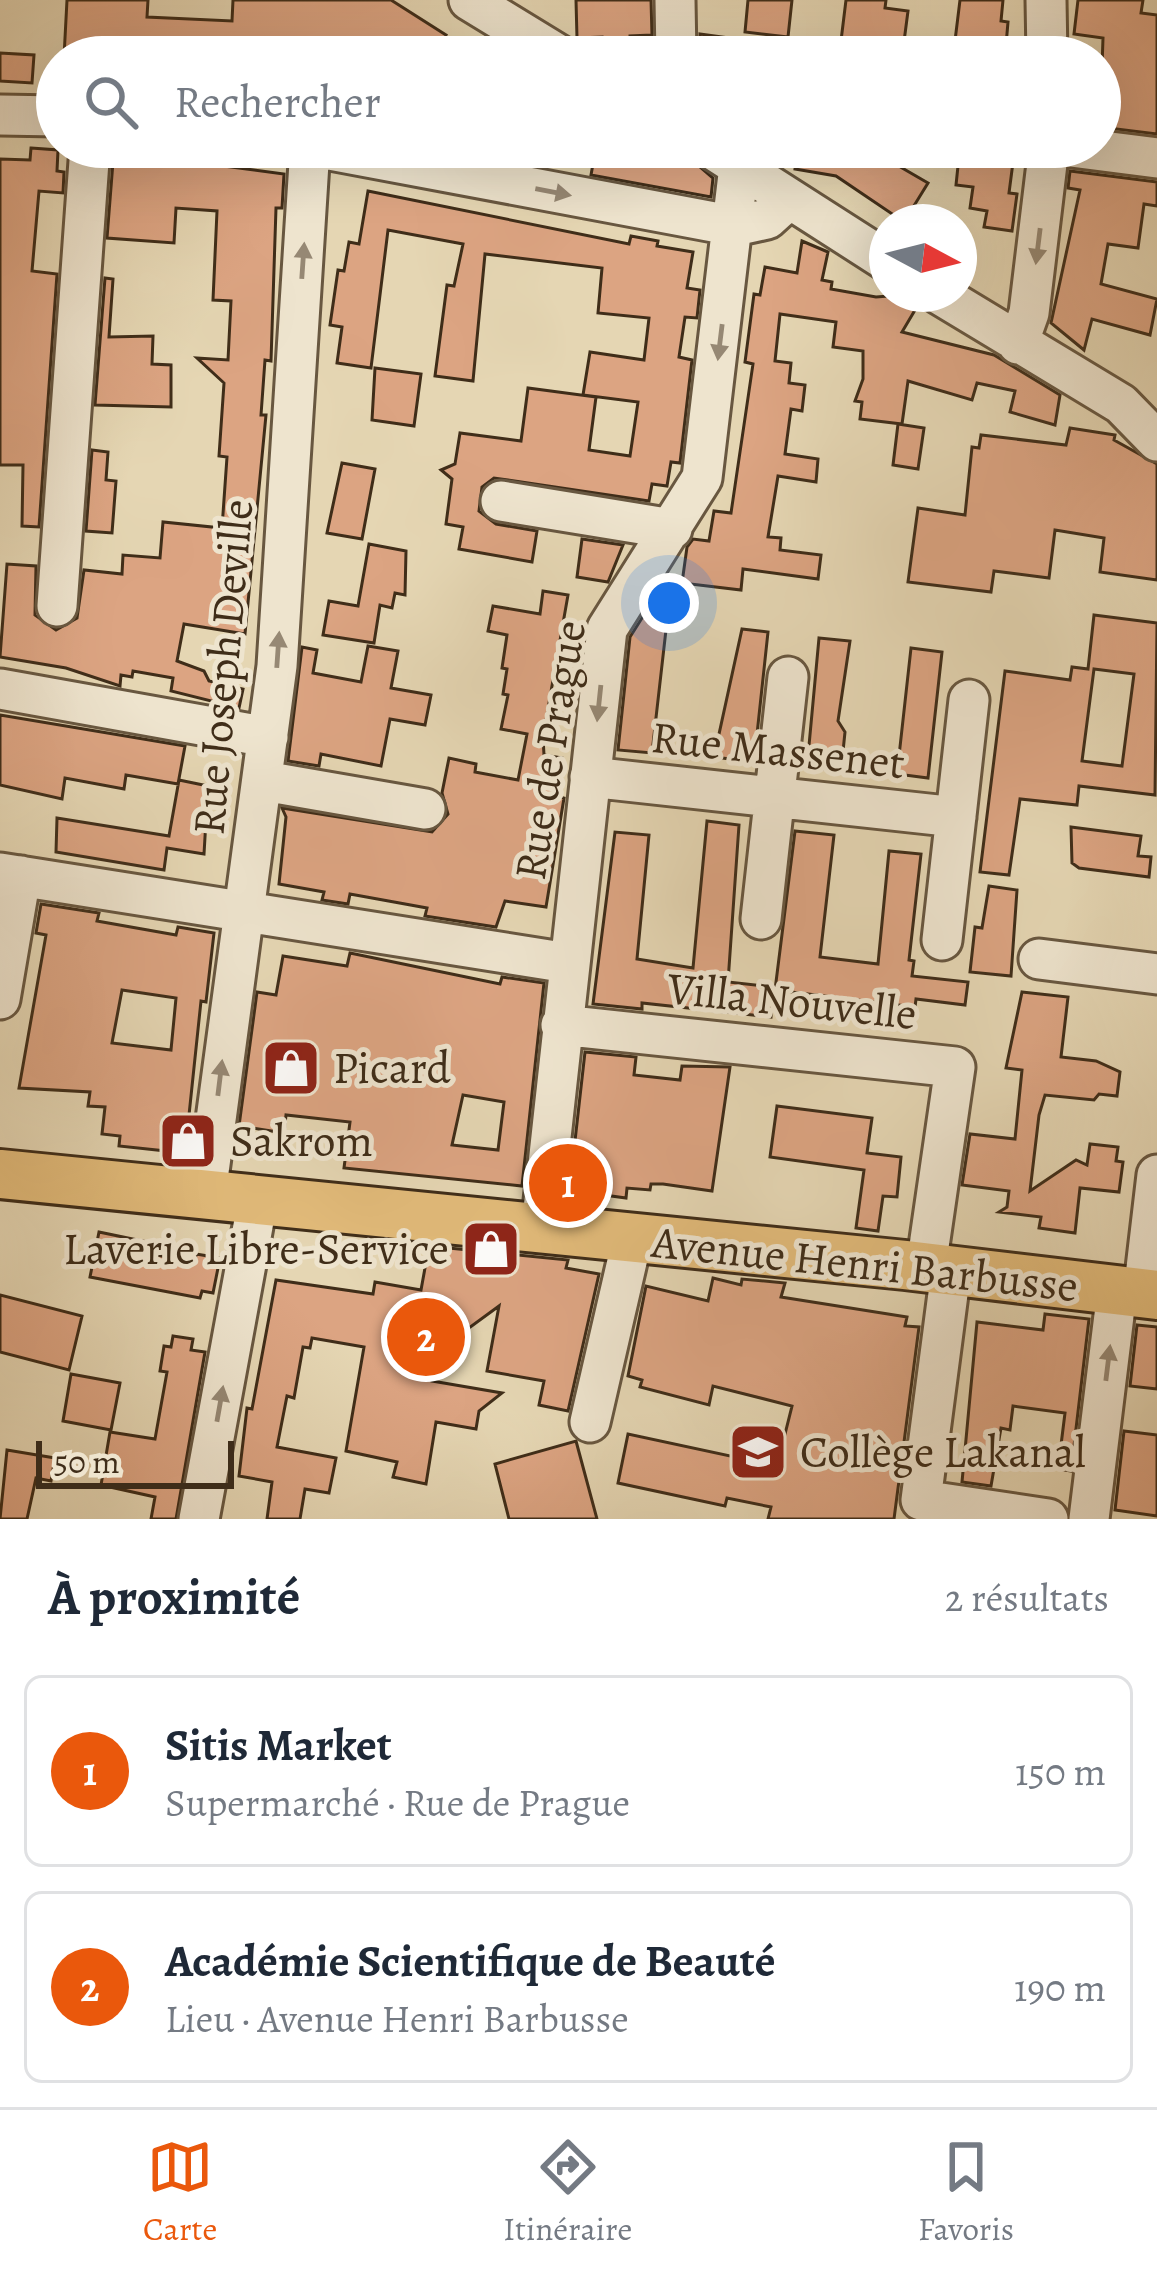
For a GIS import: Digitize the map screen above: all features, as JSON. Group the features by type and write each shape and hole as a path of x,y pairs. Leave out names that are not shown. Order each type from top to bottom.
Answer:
{"main road":[{"name":"Avenue Henri Barbusse","path":"0,1174 1139,1293"}],"street":[{"path":"674,0 675,36"},
{"path":"1046,0 1047,36"},
{"path":"479,3 530,36"},
{"path":"0,115 36,116"},
{"path":"1121,153 1157,158"},
{"path":"57,606 89,168"},
{"name":"Rue Joseph Deville","path":"206,1194 238,938 246,913 264,781 310,168"},
{"path":"424,168 735,226 767,219 789,199"},
{"name":"Rue de Prague","path":"541,1228 607,629 702,478 735,226 726,168"},
{"path":"742,168 869,250"},
{"path":"1018,344 1029,314 1046,168"},
{"path":"967,312 1018,344 1139,403 1157,441"},
{"path":"502,501 672,529"},
{"path":"761,919 788,676"},
{"path":"0,689 268,737"},
{"path":"943,940 969,700"},
{"name":"Rue Massenet","path":"590,777 956,817"},
{"path":"264,781 425,809"},
{"path":"0,999 11,874 568,963"},
{"path":"1039,959 1157,974"},
{"name":"Villa Nouvelle","path":"561,1025 955,1067 939,1269"},
{"path":"1088,1519 1139,1293 1157,1175"},
{"path":"199,1519 258,1199"},
{"path":"590,1422 632,1240"},
{"path":"939,1269 921,1500 1048,1519"}],"building":[{"path":"67,0 148,0 147,17 232,21 233,0 391,0 446,35 445,36 65,36"},
{"path":"576,0 651,0 652,35 577,36"},
{"path":"748,0 792,0 788,36 745,32"},
{"path":"846,0 886,0 885,8 908,11 905,36 842,36"},
{"path":"960,0 1003,0 1001,21 1008,22 1007,36 956,36"},
{"path":"1078,0 1143,0 1141,13 1157,15 1157,134 1121,130 1121,36 1074,34"},
{"path":"0,53 34,55 32,83 0,81"},
{"path":"31,148 36,148 36,168 64,172 63,193 39,191 32,271 57,274 39,527 22,526 23,465 0,465 0,159 30,160"},
{"path":"113,168 238,168 284,174 282,208 276,208 271,361 265,360 261,415 266,415 245,634 184,624 177,661 204,671 209,681 243,689 239,708 171,691 173,678 133,671 132,677 121,675 120,686 66,668 0,657 7,564 36,566 35,615 56,630 77,618 84,570 122,574 123,555 160,558 163,522 222,528 227,457 219,456 224,383 197,358 228,360 231,301 213,300 217,211 176,208 174,243 107,238"},
{"path":"592,168 701,168 713,178 711,197 591,175"},
{"path":"795,168 902,168 928,183 915,204 877,204 836,176"},
{"path":"958,168 1012,168 1009,193 1017,194 1012,231 984,227 987,211 971,204 973,187 956,185"},
{"path":"1070,171 1157,182 1157,206 1144,204 1138,248 1108,244 1101,284 1157,299 1150,335 1092,319 1084,350 1051,323 1080,190 1068,188"},
{"path":"368,191 629,244 631,236 658,241 657,246 693,252 687,288 700,290 697,318 685,317 679,357 692,360 680,463 671,462 667,486 652,484 649,501 494,478 482,487 479,511 496,524 537,531 532,562 459,549 463,527 446,524 452,479 441,470 455,464 460,433 521,441 528,388 596,397 589,450 630,456 638,402 583,395 590,352 644,360 649,318 598,313 602,268 485,254 473,381 435,376 447,285 454,286 463,244 388,230 371,368 337,363 342,327 330,325 338,270 344,271 349,242 359,244"},
{"path":"802,241 828,252 822,280 832,282 831,289 869,296 869,312 914,312 902,332 994,355 1060,395 1055,425 1010,412 1015,391 977,383 972,400 908,381 902,424 860,419 862,402 855,401 863,379 863,351 833,347 836,322 780,314 775,361 791,363 789,383 805,385 802,411 791,409 785,454 818,459 816,482 778,476 768,537 781,538 780,550 821,555 818,579 743,569 741,590 682,583 687,547 693,539 709,541 714,511 731,513 753,364 745,362 754,294 760,295 765,267 797,273"},
{"path":"105,278 113,279 109,337 153,336 152,364 171,365 171,407 95,405"},
{"path":"375,368 421,374 414,426 372,420"},
{"path":"898,424 924,428 918,469 893,465"},
{"path":"1070,428 1115,435 1114,440 1157,464 1157,580 1100,572 1104,538 1055,530 1049,578 994,571 991,592 908,582 918,508 965,515 972,447 979,448 981,435 1066,445"},
{"path":"92,450 108,452 106,480 116,481 112,533 86,531"},
{"path":"342,463 375,469 362,539 327,533"},
{"path":"582,539 623,545 608,582 577,577"},
{"path":"369,544 406,551 405,595 395,593 392,608 380,605 374,643 323,635 329,601 358,606"},
{"path":"661,588 681,591 678,623 667,621 652,753 618,750 630,637"},
{"path":"543,591 568,595 543,737 544,755 562,758 556,796 564,798 546,907 505,901 496,927 425,916 427,908 350,894 348,904 322,900 324,892 279,884 286,817 282,808 432,832 448,814 442,793 449,758 476,764 475,772 518,780 527,734 501,729 508,695 503,694 507,669 502,668 507,635 488,631 493,606 540,614"},
{"path":"1094,615 1157,623 1155,795 1079,786 1077,805 1020,799 1009,875 980,872 1005,671 1070,680 1072,667 1088,669","holes":["1094,669 1134,674 1122,766 1082,761"]},
{"path":"742,629 768,632 754,762 714,757"},
{"path":"819,638 850,641 838,721 845,732 841,771 807,767"},
{"path":"368,646 398,651 391,688 431,695 425,725 390,719 381,766 321,754 319,766 288,761 302,647 317,650 313,673 361,682"},
{"path":"911,648 942,652 928,778 897,774"},
{"path":"0,715 185,746 178,784 126,775 124,789 65,778 62,799 0,785"},
{"path":"179,780 208,786 204,854 167,848 164,870 56,852 57,818 169,836"},
{"path":"707,821 739,825 728,982 774,987 771,1017 642,1003 642,1009 593,1004 615,832 649,835 637,959 693,968"},
{"path":"1071,827 1141,836 1138,856 1151,857 1149,877 1079,868 1072,863"},
{"path":"795,831 834,835 820,957 878,964 889,851 921,854 909,960 914,961 912,976 968,982 965,1005 916,999 915,1007 775,990"},
{"path":"989,886 1017,890 1011,976 970,972 975,927 982,928"},
{"path":"41,904 99,913 97,921 176,935 178,927 214,933 206,1002 201,1001 185,1153 119,1146 120,1136 102,1134 105,1107 88,1106 90,1092 19,1088 46,935 36,933","holes":["122,990 176,998 171,1050 112,1043"]},
{"path":"350,953 500,984 502,977 544,983 522,1186 344,1168 350,1122 286,1115 284,1133 239,1126 257,992 276,995 283,956 347,966","holes":["463,1095 504,1102 498,1150 452,1145"]},
{"path":"1022,992 1068,997 1061,1057 1096,1061 1120,1072 1117,1096 1099,1094 1094,1100 1045,1095 1039,1115 1030,1191 1076,1160 1087,1165 1090,1144 1118,1147 1116,1161 1123,1162 1119,1192 1080,1188 1075,1233 1039,1228 1041,1217 999,1212 1007,1207 1009,1191 962,1185 970,1134 1015,1139 1022,1070 1006,1068"},
{"path":"585,1052 636,1057 634,1075 680,1080 682,1066 730,1067 712,1191 651,1184 650,1190 627,1188 626,1198 575,1191 570,1185"},
{"path":"777,1106 872,1118 867,1153 901,1157 897,1197 883,1196 878,1231 856,1228 864,1170 770,1157"},
{"path":"99,1232 147,1242 145,1253 195,1262 196,1254 220,1258 213,1293 202,1291 200,1298 90,1277"},
{"path":"429,1246 568,1260 566,1268 599,1274 568,1411 539,1405 544,1381 487,1371 499,1306 454,1339 440,1336 432,1381 502,1393 479,1411 476,1429 436,1422 426,1484 393,1477 397,1462 346,1451 364,1347 312,1338 310,1348 303,1347 294,1398 287,1396 277,1447 336,1458 329,1493 305,1489 300,1519 267,1519 272,1482 239,1476 247,1408 252,1409 276,1280 373,1294 375,1282 421,1290"},
{"path":"713,1278 741,1285 742,1279 785,1283 781,1297 907,1317 905,1326 919,1327 894,1519 768,1519 771,1507 727,1498 725,1506 618,1483 628,1434 777,1466 792,1406 713,1386 709,1405 640,1387 642,1380 628,1376 646,1286 708,1301"},
{"path":"0,1295 82,1316 69,1370 0,1352"},
{"path":"1045,1314 1089,1319 1071,1471 1058,1469 1065,1413 1013,1406 1010,1430 1001,1428 991,1486 962,1482 977,1322 1043,1330"},
{"path":"1137,1325 1157,1327 1157,1389 1130,1386"},
{"path":"173,1336 193,1339 191,1350 205,1352 176,1519 151,1519 155,1497 101,1485 110,1432 155,1439 167,1372 160,1371 164,1346 171,1347"},
{"path":"71,1374 120,1383 111,1430 63,1421"},
{"path":"1124,1431 1157,1435 1157,1516 1115,1510"},
{"path":"576,1441 597,1519 509,1519 495,1464"},
{"path":"7,1450 55,1458 51,1481 36,1478 27,1519 0,1519"}],"place":[{"name":"Picard","path":"291,1068"},
{"name":"Sakrom","path":"188,1141"},
{"name":"Sitis Market","path":"568,1183"},
{"name":"Laverie Libre-Service","path":"491,1249"},
{"name":"Académie Scientifique de Beauté","path":"426,1337"},
{"name":"Collège Lakanal","path":"758,1452"}]}
